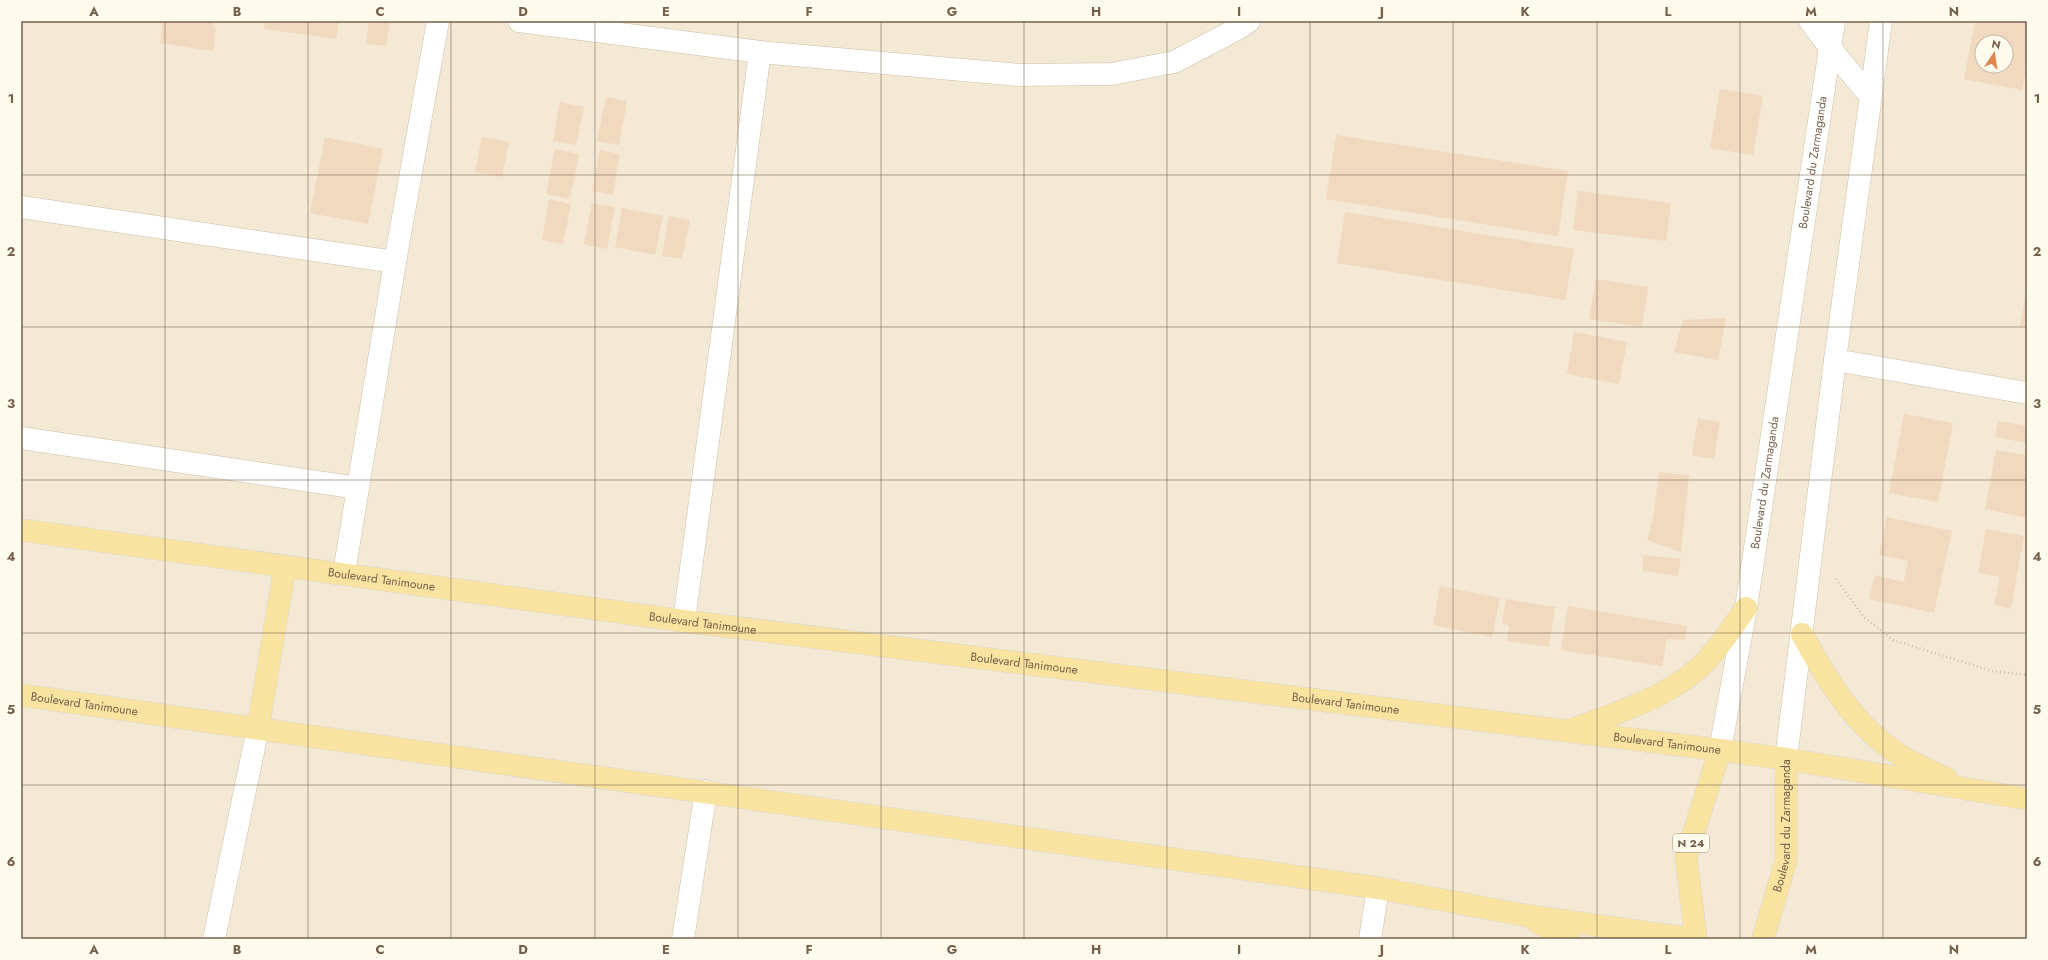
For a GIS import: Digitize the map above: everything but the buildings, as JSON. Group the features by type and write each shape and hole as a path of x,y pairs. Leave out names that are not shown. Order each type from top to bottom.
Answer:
{"main road":[{"name":"Boulevard Tanimoune","path":"21,530 285,567 344,573 684,621 1786,758 2027,799"},
{"path":"258,728 285,567"},
{"path":"1568,730 1659,695 1694,672 1718,647 1746,608"},
{"path":"1802,634 1824,674 1862,725 1898,754 1968,789"},
{"name":"Boulevard Tanimoune","path":"21,695 706,791 1378,888 1523,915 1692,939"},
{"name":"Boulevard du Zarmaganda","path":"1696,939 1686,858 1720,750"},
{"name":"Boulevard du Zarmaganda","path":"1763,939 1786,860 1786,758"},
{"path":"1523,915 1568,939"}],"street":[{"path":"344,573 395,262 438,21"},
{"path":"519,21 760,52 1019,75 1112,74 1174,62 1239,28 1249,21"},
{"path":"1810,21 1830,48 1870,96"},
{"name":"Boulevard du Zarmaganda","path":"1720,750 1746,608 1834,21"},
{"name":"Boulevard du Zarmaganda","path":"1786,758 1835,360 1881,21"},
{"path":"684,621 760,52"},
{"path":"21,207 395,262"},
{"path":"1835,360 2027,393"},
{"path":"21,438 358,488"},
{"path":"214,939 258,728"},
{"path":"683,939 706,791"},
{"path":"1370,939 1378,888"}],"path":[{"path":"1813,546 1863,616 1893,640 1992,671 2027,675"}],"shaded area":[{"path":"21,21 2027,21 2027,939 21,939"}]}
